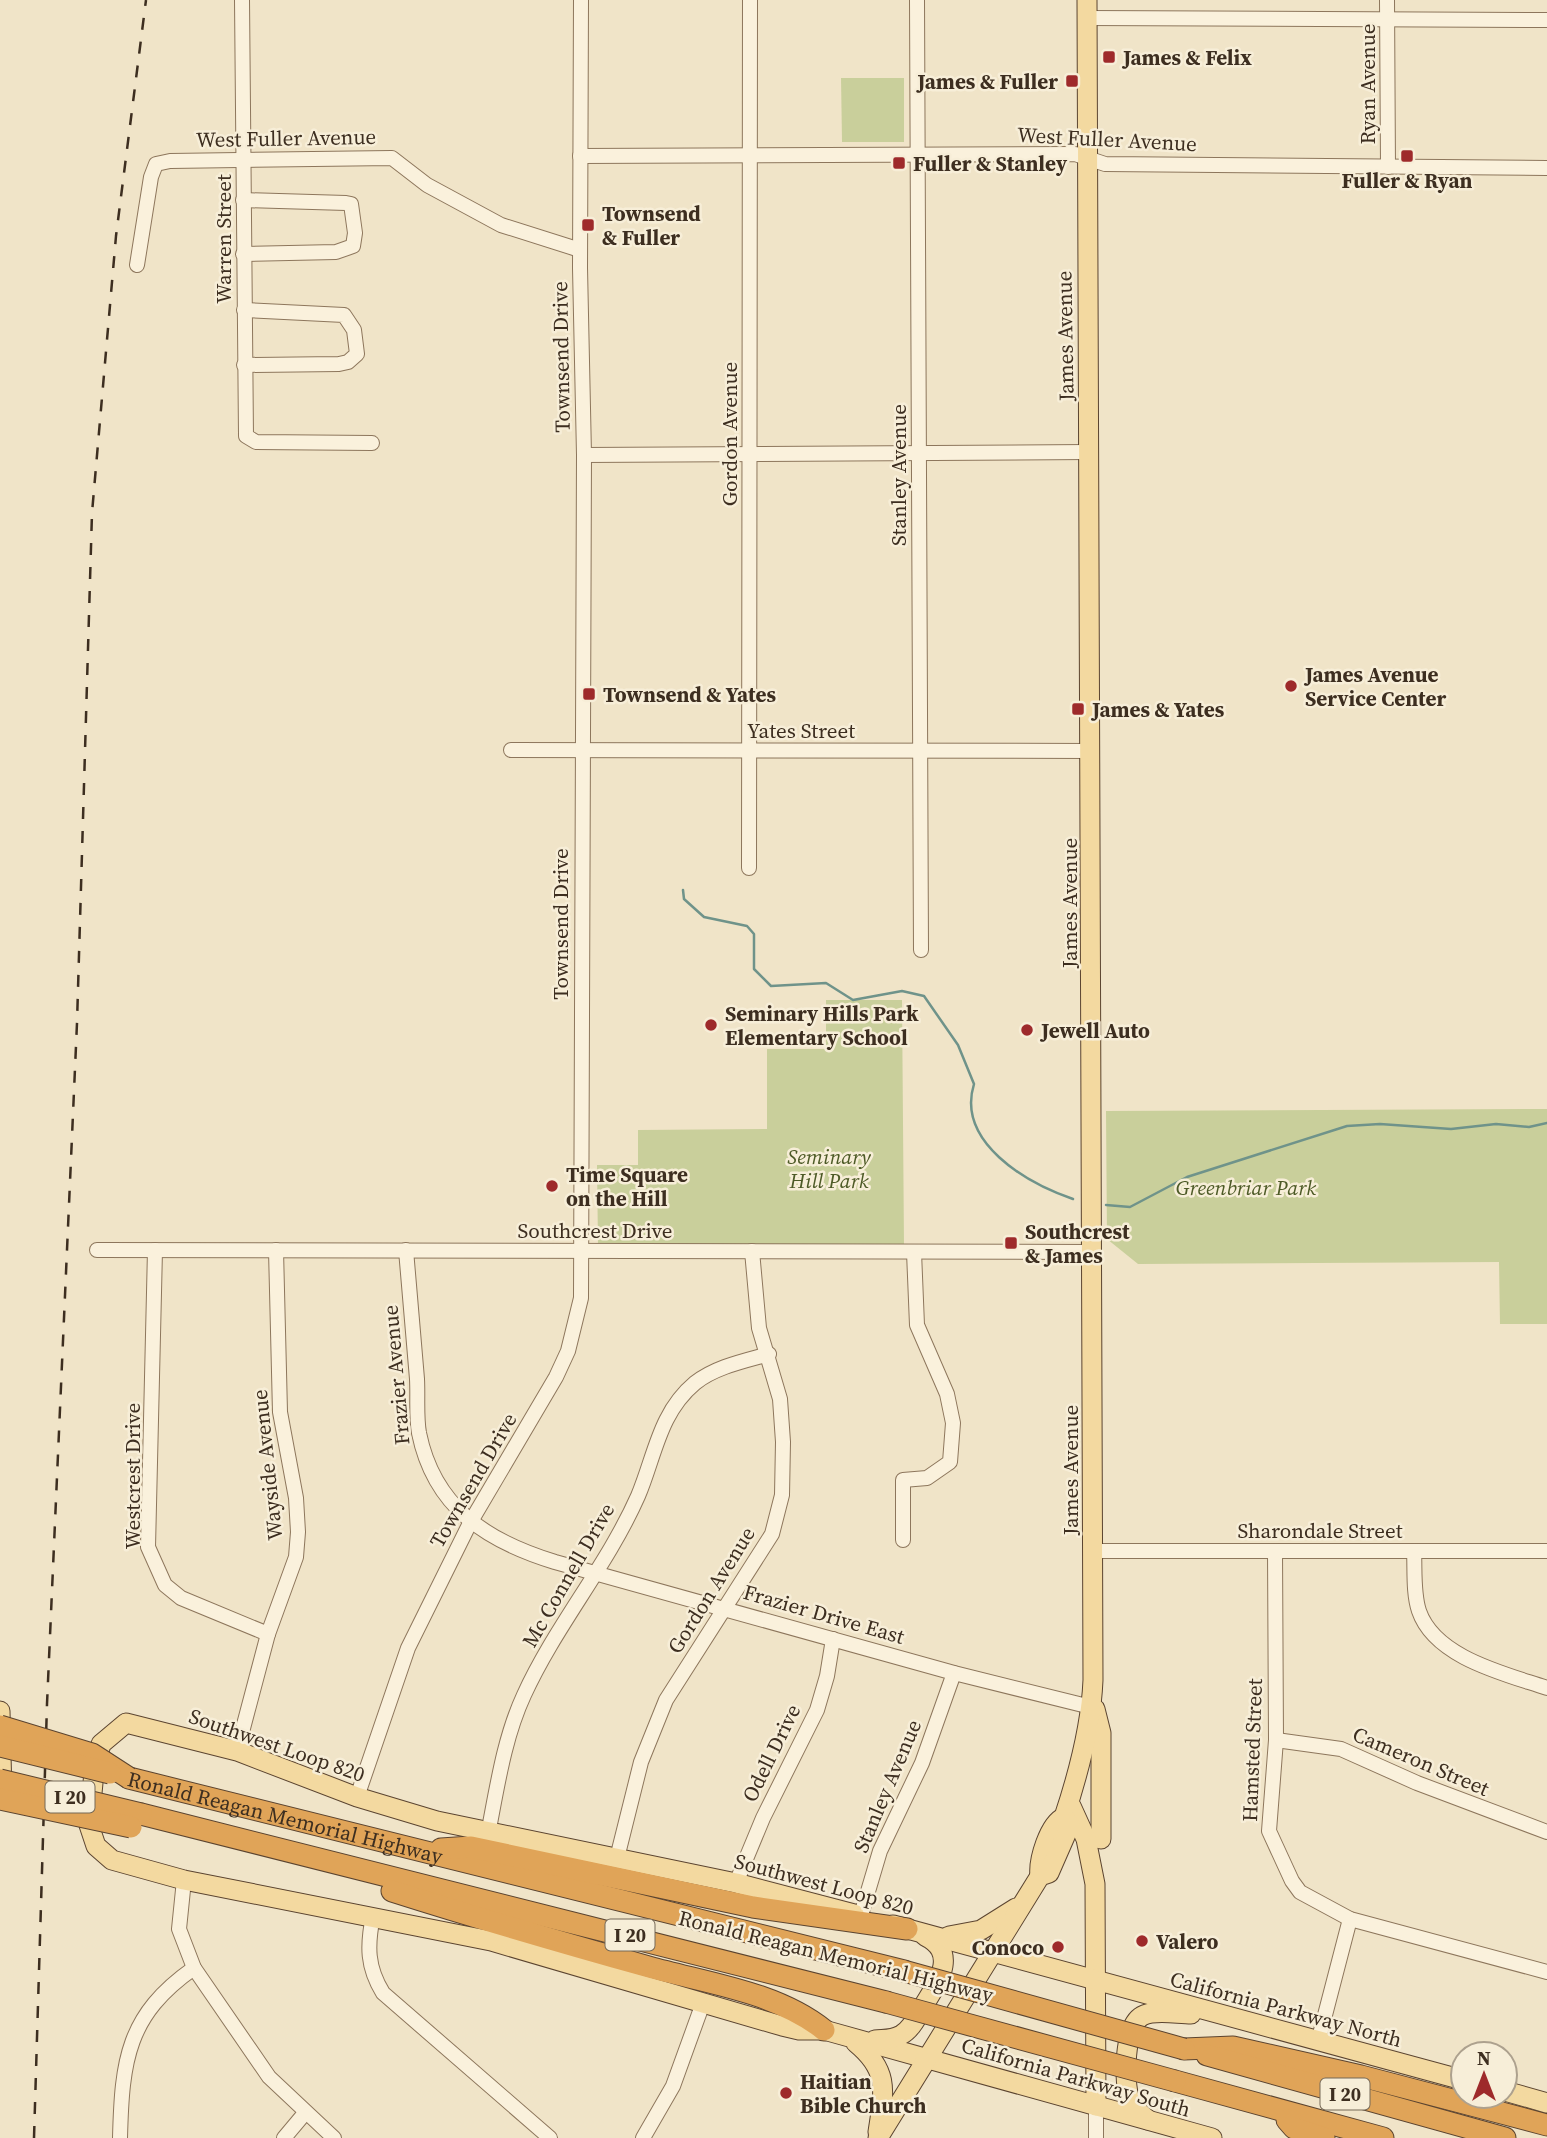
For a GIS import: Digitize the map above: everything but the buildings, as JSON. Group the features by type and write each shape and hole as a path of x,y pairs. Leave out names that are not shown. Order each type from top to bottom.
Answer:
{"highway":[{"path":"0,1726 92,1754 129,1778"},
{"name":"Ronald Reagan Memorial Highway","path":"0,1746 254,1806 419,1851 904,1972 1505,2138"},
{"name":"Ronald Reagan Memorial Highway","path":"0,1780 136,1820 177,1824 372,1874 545,1914 886,2002 1383,2138"},
{"path":"0,1799 136,1820"},
{"path":"419,1851 471,1847 776,1911 911,1930"},
{"path":"372,1874 390,1891 747,1994 805,2015 824,2030"},
{"path":"1185,2049 1233,2048 1361,2076 1547,2125"},
{"path":"1279,2110 1294,2128 1324,2138"}],"main road":[{"name":"James Avenue","path":"878,2138 1040,1876 1039,1864 1057,1820 1066,1809 1082,1759 1091,1707 1094,1551 1087,9"},
{"path":"1091,1707 1098,1713 1101,1733 1102,1872 1096,1885"},
{"path":"0,1712 0,1799"},
{"name":"Southwest Loop 820","path":"928,2059 824,2030 799,2030 491,1941 184,1880 112,1860 96,1846 89,1825 94,1772 101,1744 126,1723 237,1751 357,1797 488,1834 736,1883 994,1951 1097,1982"},
{"path":"1066,1809 1090,1814 1101,1839"},
{"path":"1066,1809 1086,1839 1096,1885 1096,2106"},
{"path":"935,1936 967,1935 981,1930 1009,1914 1027,1897"},
{"path":"855,2039 891,2039 904,2034 940,1979 945,1966 942,1950 929,1937 911,1930"},
{"name":"California Parkway North","path":"1097,1982 1449,2076"},
{"path":"1148,2120 1134,2107 1127,2085 1129,2034 1136,2020 1153,2013 1216,2015"},
{"path":"855,2039 873,2057 881,2075 883,2098 878,2138"},
{"name":"California Parkway South","path":"928,2059 1212,2138"},
{"path":"1519,2095 1547,2103"}],"street":[{"name":"Warren Street","path":"242,0 246,436 256,442 372,443"},
{"name":"Townsend Drive","path":"357,1797 408,1648 470,1523 556,1377 568,1351 581,1298 584,455 580,250 581,0"},
{"name":"Gordon Avenue","path":"749,869 750,0"},
{"name":"Stanley Avenue","path":"917,0 921,950"},
{"name":"Ryan Avenue","path":"1387,0 1388,167"},
{"path":"1087,9 1388,20 1547,20"},
{"name":"West Fuller Avenue","path":"580,156 1075,154 1105,164 1547,168"},
{"name":"West Fuller Avenue","path":"136,265 156,164 243,159 392,158 426,186 501,225 580,250"},
{"path":"243,200 351,204 355,233 353,246 336,252 243,254"},
{"path":"244,310 344,315 354,330 357,354 348,362 339,364 244,365"},
{"path":"584,455 1089,452"},
{"name":"Yates Street","path":"511,750 1091,751"},
{"name":"Southcrest Drive","path":"97,1250 1092,1252"},
{"name":"Westcrest Drive","path":"155,1250 148,1547 165,1585 181,1598 268,1634"},
{"name":"Wayside Avenue","path":"237,1751 268,1634 296,1557 298,1532 296,1498 280,1412 276,1250"},
{"name":"Frazier Avenue","path":"406,1250 421,1441 426,1464 441,1490 470,1523"},
{"name":"Gordon Avenue","path":"617,1858 651,1732 666,1700 772,1534 782,1495 783,1442 780,1399 769,1354 759,1328 752,1251"},
{"path":"903,1539 903,1480 927,1478 950,1462 953,1423 947,1394 918,1325 914,1252"},
{"name":"Mc Connell Drive","path":"488,1834 502,1762 524,1695 598,1574 638,1495 661,1425 695,1383 724,1367 769,1354"},
{"name":"Frazier Drive East","path":"470,1523 517,1550 954,1673 1091,1707"},
{"name":"Hamsted Street","path":"1275,1550 1276,1740 1269,1831 1273,1846 1300,1892 1350,1919 1547,1972"},
{"name":"Sharondale Street","path":"1094,1551 1547,1551"},
{"path":"1414,1551 1420,1613 1444,1644 1501,1672 1547,1688"},
{"name":"Odell Drive","path":"736,1883 763,1818 817,1710 827,1676 833,1639"},
{"name":"Stanley Avenue","path":"861,1915 880,1851 922,1763 954,1673"},
{"name":"Cameron Street","path":"1276,1740 1341,1749 1417,1783 1547,1832"},
{"path":"184,1880 179,1929 194,1968 269,2077 334,2138"},
{"path":"373,1916 369,1958 372,1975 383,1993 550,2138"},
{"path":"1318,2042 1350,1919"},
{"path":"120,2138 129,2049 140,2021 166,1988 194,1968"},
{"path":"643,2138 673,2086 703,2003"},
{"path":"1096,2106 1096,2138"},
{"path":"284,2138 305,2113"}],"green space":[{"path":"841,78 904,78 904,142 842,142"},
{"name":"Seminary Hill Park","path":"826,1000 902,1000 904,1244 598,1246 597,1165 638,1165 638,1130 767,1129 767,1049 826,1049"},
{"name":"Greenbriar Park","path":"1547,1109 1547,1324 1500,1324 1499,1262 1138,1264 1107,1239 1106,1111"}],"waterway":[{"path":"683,890 684,899 704,917 747,926 754,934 754,969 771,986 826,983 853,1000 902,991 924,996 958,1045 974,1084 971,1105 975,1124 985,1142 1016,1171 1073,1199"},
{"path":"1106,1205 1130,1207 1187,1177 1347,1126 1380,1124 1451,1129 1496,1124 1529,1127 1547,1123"}],"railway":[{"path":"34,2138 47,1704 77,1023 92,513 116,236 146,0"}],"place":[{"name":"James & Felix","path":"1109,57"},
{"name":"James & Fuller","path":"1072,81"},
{"name":"Fuller & Ryan","path":"1407,156"},
{"name":"Fuller & Stanley","path":"899,163"},
{"name":"Townsend & Fuller","path":"588,225"},
{"name":"James Avenue Service Center","path":"1291,686"},
{"name":"Townsend & Yates","path":"589,694"},
{"name":"James & Yates","path":"1078,709"},
{"name":"Seminary Hills Park Elementary School","path":"711,1025"},
{"name":"Jewell Auto","path":"1027,1030"},
{"name":"Time Square on the Hill","path":"552,1186"},
{"name":"Southcrest & James","path":"1011,1243"},
{"name":"Valero","path":"1142,1941"},
{"name":"Conoco","path":"1058,1947"},
{"name":"Haitian Bible Church","path":"786,2093"}]}
